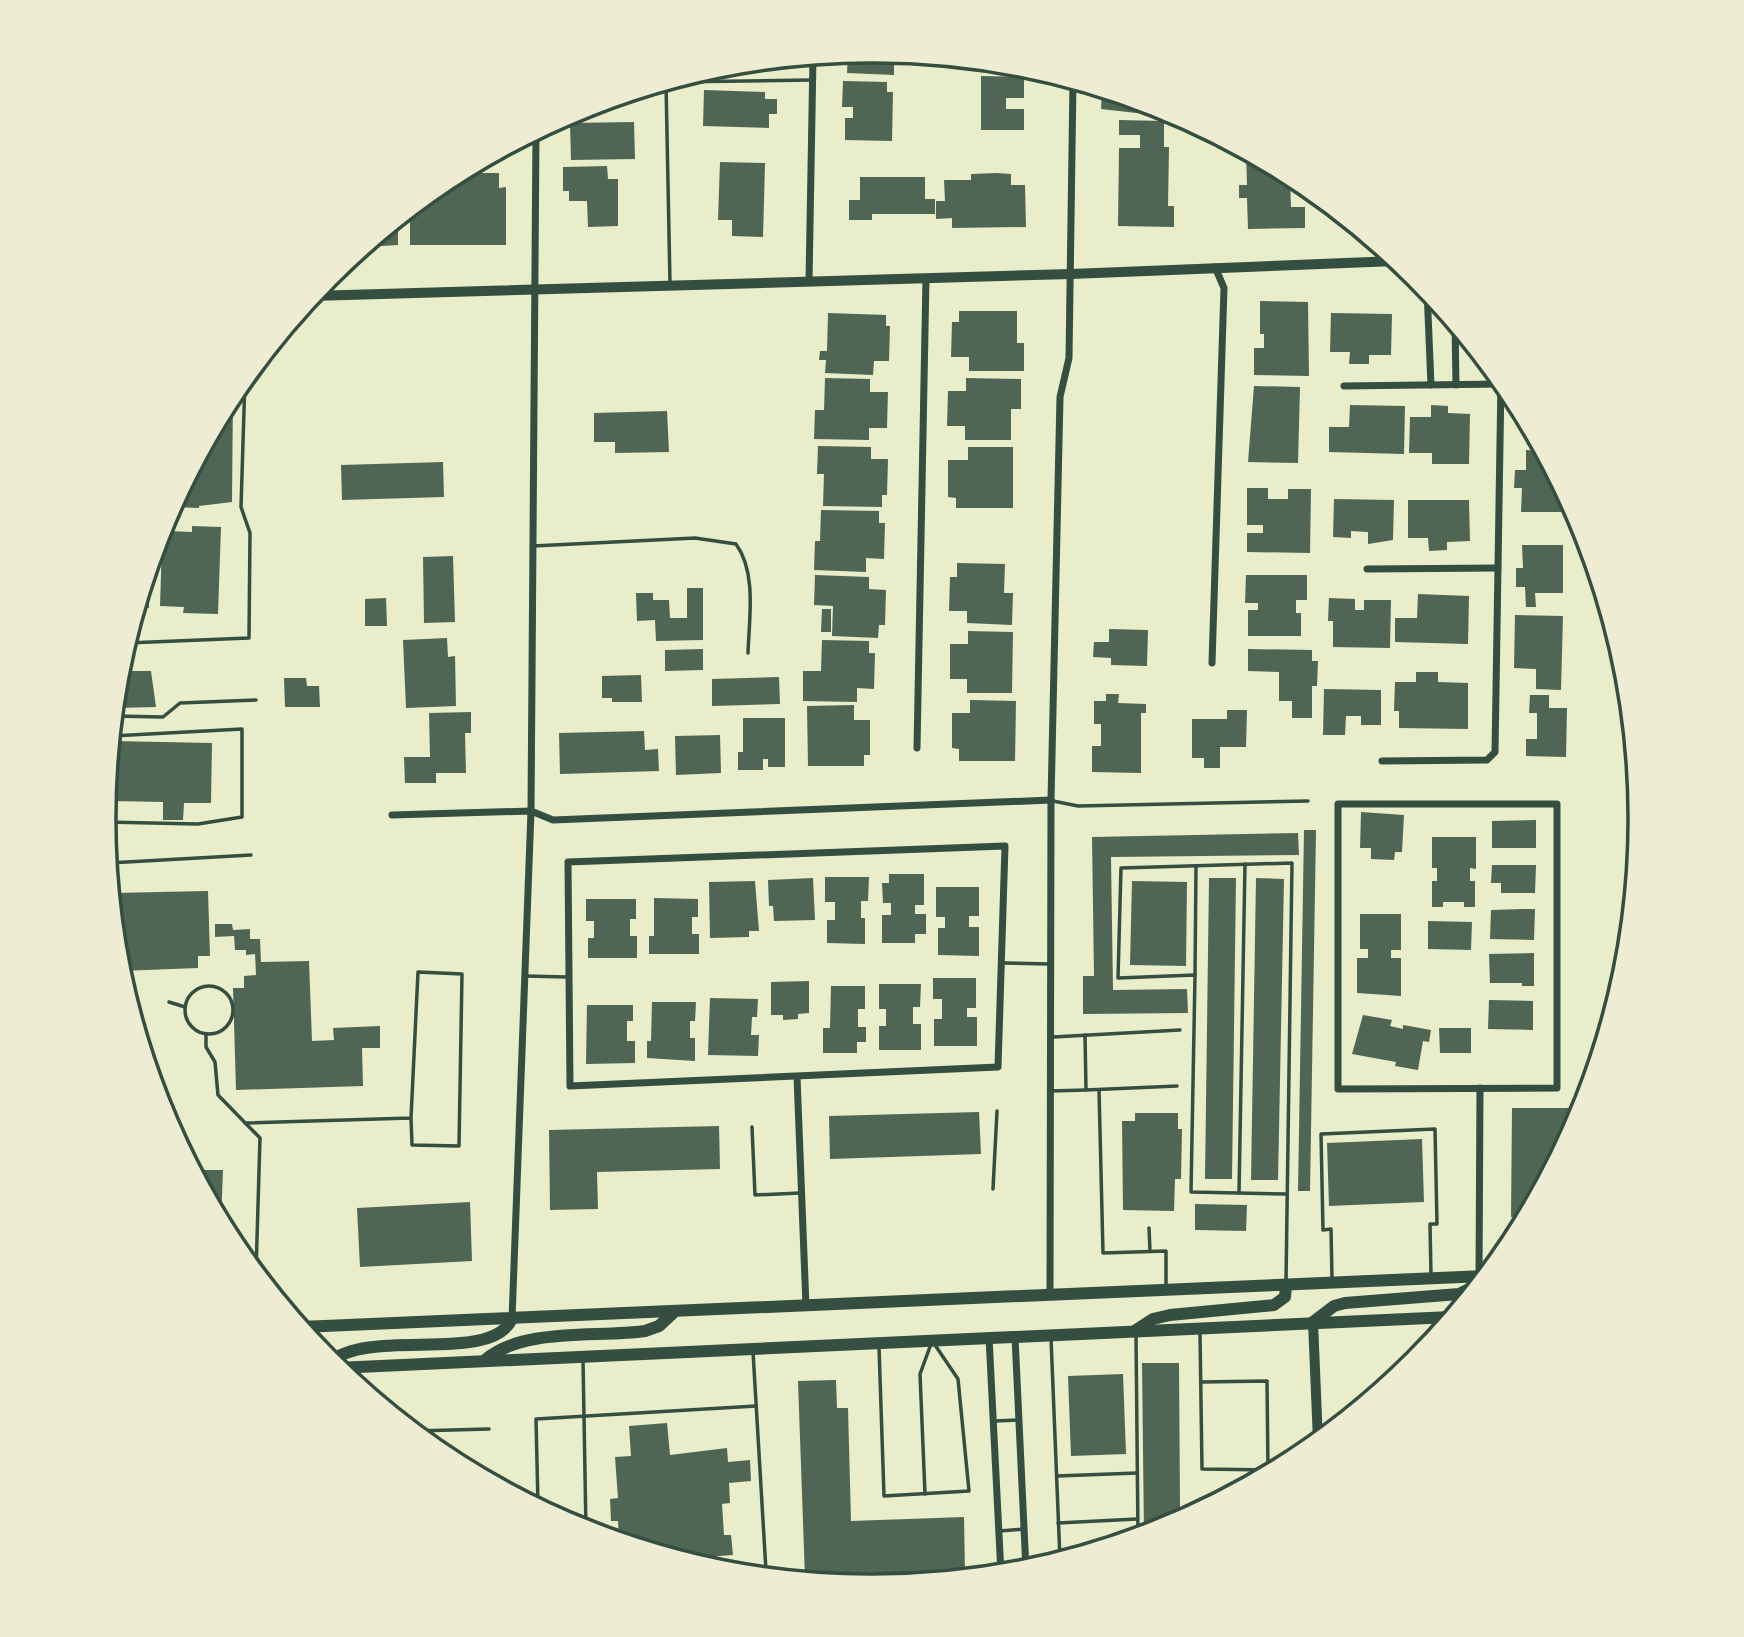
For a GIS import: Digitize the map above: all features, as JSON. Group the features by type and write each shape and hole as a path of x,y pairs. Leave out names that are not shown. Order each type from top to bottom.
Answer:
{"main road":[{"path":"313,1327 1472,1277"},
{"path":"1136,1331 1153,1319 1170,1315 1274,1305 1285,1297 1286,1286"},
{"path":"1313,1322 1334,1306 1345,1303 1458,1294"},
{"path":"485,1360 506,1346 535,1339 645,1331 659,1326 673,1313"},
{"path":"353,1367 1440,1317"},
{"path":"339,1354 369,1346 478,1341 500,1331 512,1319"}],"street":[{"path":"809,282 813,66"},
{"path":"1050,1294 1051,800 1060,397 1069,358 1073,90"},
{"path":"512,1319 531,811 536,142"},
{"path":"327,296 1071,274 1382,261"},
{"path":"1212,663 1224,288 1215,267"},
{"path":"917,748 926,278"},
{"path":"1428,307 1431,385"},
{"path":"1455,339 1456,385"},
{"path":"1344,386 1489,384"},
{"path":"1382,761 1487,760 1495,752 1501,400"},
{"path":"1367,569 1498,568"},
{"path":"392,815 531,811 553,820 1051,800"},
{"path":"1338,804 1557,804 1557,1088 1480,1088 1338,1089 1338,804"},
{"path":"1004,846 1003,963 998,1067 570,1086 568,862 1004,846"},
{"path":"797,1077 806,1307"},
{"path":"1480,1088 1482,1263"},
{"path":"1313,1322 1317,1429"},
{"path":"1015,1336 1025,1558"},
{"path":"989,1337 1000,1563"}],"lane":[{"path":"710,81 812,80"},
{"path":"667,92 665,155 670,286"},
{"path":"138,643 249,638 250,533 241,508 244,398"},
{"path":"533,546 695,538 736,544 746,557 748,653"},
{"path":"124,716 163,717 180,703 256,700"},
{"path":"116,822 198,824 242,817 242,729 121,735"},
{"path":"1051,800 1078,806 1308,801"},
{"path":"118,863 251,855"},
{"path":"1195,975 1118,978 1121,868 1292,863 1286,1286"},
{"path":"1239,1193 1245,864"},
{"path":"1196,866 1191,1192 1287,1194"},
{"path":"1003,963 1051,964"},
{"path":"418,972 462,974 459,1146 412,1145 411,1118 418,972"},
{"path":"524,975 570,977"},
{"path":"204,986 226,992 233,1005 232,1020 221,1031 206,1034 188,1022 185,1007 191,993 204,986"},
{"path":"169,1002 185,1007"},
{"path":"1051,1037 1180,1030"},
{"path":"206,1034 206,1047 215,1062 218,1095 260,1138 257,1255"},
{"path":"1085,1035 1086,1090"},
{"path":"1051,1091 1177,1086"},
{"path":"1099,1090 1103,1253 1166,1251 1166,1290"},
{"path":"993,1189 997,1111"},
{"path":"245,1122 411,1118"},
{"path":"752,1127 755,1195 802,1193"},
{"path":"1332,1284 1331,1229 1323,1230 1321,1134 1435,1129 1437,1224 1430,1224 1431,1280"},
{"path":"1149,1228 1150,1251"},
{"path":"1199,1328 1202,1469 1255,1470"},
{"path":"1136,1331 1137,1525"},
{"path":"1051,1335 1059,1550"},
{"path":"925,1494 920,1374 932,1340"},
{"path":"878,1343 884,1496 969,1491 958,1380 932,1340"},
{"path":"753,1350 766,1567"},
{"path":"583,1355 586,1517"},
{"path":"1200,1382 1267,1381 1271,1460"},
{"path":"538,1496 536,1419 756,1406"},
{"path":"993,1421 1019,1420"},
{"path":"429,1431 489,1429"},
{"path":"1057,1476 1137,1473"},
{"path":"1058,1523 1137,1519"},
{"path":"998,1531 1024,1529"}],"building":[{"path":"847,64 894,64 894,75 847,73"},
{"path":"981,76 1024,79 1024,98 1006,98 1006,109 1024,109 1024,130 981,130"},
{"path":"843,81 887,82 887,92 893,92 892,141 845,140 845,118 853,118 853,107 842,107"},
{"path":"704,90 765,92 765,99 777,99 777,114 769,114 769,128 703,126"},
{"path":"1102,99 1142,114 1101,109"},
{"path":"1119,120 1164,122 1164,147 1169,147 1168,206 1174,206 1174,227 1118,226 1119,148 1140,148 1140,135 1119,135"},
{"path":"634,122 635,159 571,160 570,127 579,123"},
{"path":"720,162 765,163 763,237 732,236 732,220 718,220"},
{"path":"1246,162 1290,189 1291,207 1305,207 1305,228 1248,229 1247,198 1239,198 1239,185 1247,185"},
{"path":"607,166 608,179 618,179 618,226 588,227 587,201 569,201 569,191 563,191 563,167"},
{"path":"479,173 499,173 499,188 506,187 506,245 410,245 410,221"},
{"path":"971,174 1011,174 1011,185 1025,185 1026,227 952,228 952,218 936,219 936,201 945,201 944,180 971,180"},
{"path":"860,177 925,177 925,199 935,199 935,214 872,214 872,220 849,220 849,200 860,200"},
{"path":"398,230 398,245 379,246"},
{"path":"1260,301 1308,302 1309,376 1254,375 1254,348 1264,348 1264,334 1260,334"},
{"path":"959,311 1017,311 1017,343 1024,343 1024,371 969,371 969,357 951,357 952,322 959,322"},
{"path":"828,313 886,315 886,326 890,326 889,361 874,361 873,375 825,373 826,360 819,360 820,351 827,351"},
{"path":"1331,313 1392,314 1391,355 1369,355 1369,364 1349,364 1350,352 1330,352"},
{"path":"825,378 870,379 870,392 888,392 887,428 869,428 869,440 814,439 815,410 824,410"},
{"path":"966,378 1021,379 1021,409 1011,409 1011,440 965,440 965,426 947,426 948,391 966,391"},
{"path":"1254,386 1300,387 1298,463 1248,462"},
{"path":"1350,405 1405,406 1404,454 1329,452 1329,427 1349,427"},
{"path":"1431,405 1448,406 1448,413 1470,414 1469,464 1432,464 1432,453 1409,453 1410,417 1431,417"},
{"path":"667,411 669,452 615,453 615,442 594,442 594,413"},
{"path":"233,417 232,502 199,508 184,507"},
{"path":"818,446 871,447 871,459 888,459 887,495 882,495 882,507 823,506 824,474 817,474"},
{"path":"968,447 1013,447 1013,508 956,508 956,498 948,497 948,460 968,460"},
{"path":"1526,450 1531,450 1562,512 1521,512 1522,488 1514,488 1515,470 1526,470"},
{"path":"443,462 444,497 342,500 341,465"},
{"path":"1247,488 1268,488 1268,499 1288,499 1288,489 1311,489 1310,553 1247,552 1247,533 1263,533 1263,525 1247,525"},
{"path":"1334,499 1394,500 1393,540 1368,544 1368,532 1351,531 1351,538 1333,537"},
{"path":"1408,500 1469,500 1470,541 1447,542 1447,550 1429,551 1428,538 1408,538"},
{"path":"821,510 879,511 879,523 885,523 884,559 866,558 866,572 814,570 815,541 820,541"},
{"path":"192,526 221,527 218,614 183,613 184,607 160,606 161,564 173,531 192,532"},
{"path":"1522,545 1563,545 1563,593 1535,593 1536,607 1526,607 1525,587 1516,587 1516,568 1523,568"},
{"path":"453,556 455,622 424,623 423,557"},
{"path":"957,563 1005,564 1004,593 1013,593 1012,625 967,623 967,611 949,611 950,577 957,577"},
{"path":"815,575 869,577 869,589 886,590 885,625 879,625 878,638 832,636 833,606 814,605"},
{"path":"1246,575 1307,575 1307,600 1296,600 1296,613 1301,613 1301,636 1248,636 1248,610 1258,610 1258,603 1245,603"},
{"path":"687,588 703,588 703,640 656,641 655,620 637,621 636,593 653,593 653,600 669,600 670,618 687,618"},
{"path":"1418,594 1469,596 1468,644 1395,642 1395,618 1417,618"},
{"path":"386,598 387,626 365,626 365,599"},
{"path":"1329,598 1355,599 1355,610 1364,610 1364,600 1391,600 1390,648 1333,647 1333,621 1328,621"},
{"path":"822,609 831,609 831,632 821,632"},
{"path":"1515,615 1563,616 1561,690 1536,689 1536,669 1514,668"},
{"path":"1109,629 1148,630 1147,666 1111,665 1111,658 1093,657 1094,642 1109,642"},
{"path":"968,631 1013,632 1012,693 967,693 967,679 950,679 950,644 968,644"},
{"path":"447,638 448,657 455,656 456,706 406,708 403,640"},
{"path":"822,640 869,641 869,653 875,653 874,689 857,688 857,702 803,701 803,671 821,671"},
{"path":"703,649 703,670 665,671 665,650"},
{"path":"1248,649 1312,650 1312,661 1318,661 1317,686 1312,686 1312,718 1292,718 1292,701 1279,701 1279,672 1248,671"},
{"path":"131,671 151,671 156,707 125,708"},
{"path":"1416,672 1438,672 1438,682 1468,683 1468,729 1399,728 1399,711 1394,711 1395,682 1416,682"},
{"path":"641,675 642,702 612,702 612,698 602,698 602,676"},
{"path":"779,677 780,704 712,706 712,679"},
{"path":"284,678 306,678 307,686 319,686 320,707 285,707"},
{"path":"1324,689 1381,690 1381,725 1361,725 1361,716 1346,716 1345,735 1323,735"},
{"path":"1106,694 1119,694 1118,703 1146,704 1146,713 1141,713 1141,773 1092,772 1092,746 1101,746 1101,724 1094,724 1094,701 1106,701"},
{"path":"1530,695 1549,695 1549,708 1567,708 1566,757 1526,756 1526,739 1537,739 1537,713 1529,713"},
{"path":"970,700 1016,701 1015,761 959,761 959,749 952,748 952,713 970,713"},
{"path":"854,705 854,720 870,720 870,755 864,755 864,766 808,766 807,706"},
{"path":"1227,710 1247,710 1246,747 1220,747 1220,768 1204,768 1204,758 1192,758 1192,719 1227,719"},
{"path":"471,712 471,733 465,733 466,773 436,773 436,783 405,783 404,757 430,757 429,713"},
{"path":"743,718 785,718 785,767 768,767 768,759 763,759 763,770 738,770 738,752 743,752"},
{"path":"644,731 645,750 658,749 659,771 560,774 559,733"},
{"path":"720,735 721,773 676,775 675,736"},
{"path":"121,741 212,743 211,803 184,803 183,820 163,820 163,802 117,801"},
{"path":"1361,812 1404,815 1402,852 1395,852 1394,860 1371,859 1371,848 1360,848"},
{"path":"1536,820 1536,848 1492,848 1492,821"},
{"path":"1304,830 1316,830 1310,1191 1298,1191"},
{"path":"1298,833 1299,855 1111,857 1113,990 1187,989 1188,1013 1083,1014 1083,976 1094,976 1092,837"},
{"path":"1432,837 1476,837 1476,869 1470,868 1470,881 1475,881 1475,907 1464,907 1464,902 1443,902 1443,907 1432,907 1432,881 1437,881 1437,868 1432,868"},
{"path":"1492,865 1536,865 1535,893 1501,893 1501,883 1491,883"},
{"path":"889,874 924,874 924,905 915,905 915,914 926,914 926,934 915,934 915,943 882,943 882,915 891,915 891,903 883,903 882,883 889,883"},
{"path":"825,877 869,877 868,901 861,901 861,918 865,918 865,944 827,943 827,920 835,920 835,902 825,902"},
{"path":"813,878 815,920 774,921 773,906 769,906 768,880"},
{"path":"1209,878 1236,878 1232,1179 1205,1179"},
{"path":"1256,878 1284,879 1278,1180 1251,1180"},
{"path":"755,881 759,931 749,931 749,937 710,938 709,882"},
{"path":"1132,881 1187,882 1186,966 1130,965"},
{"path":"936,887 979,887 979,916 969,916 969,927 979,927 979,956 938,955 938,928 945,928 945,917 936,917"},
{"path":"208,891 210,956 198,956 198,968 132,971 121,893"},
{"path":"654,898 698,899 698,917 692,917 692,934 699,934 699,954 649,954 649,936 654,936"},
{"path":"586,899 636,899 636,919 630,919 630,936 637,936 637,958 588,958 588,938 594,938 594,921 586,921"},
{"path":"1535,909 1534,940 1490,939 1491,910"},
{"path":"1360,914 1401,914 1401,950 1391,950 1391,958 1401,958 1401,996 1357,993 1357,958 1368,958 1368,949 1360,949"},
{"path":"1428,921 1472,922 1471,950 1428,949"},
{"path":"215,924 232,924 233,930 250,929 250,939 260,939 261,962 309,961 312,1041 334,1040 333,1028 380,1026 380,1048 362,1048 363,1086 236,1090 233,988 244,988 244,976 256,975 255,954 246,955 246,950 235,950 234,936 215,937"},
{"path":"1534,953 1534,986 1522,986 1522,983 1490,983 1489,954"},
{"path":"933,978 976,978 976,1008 967,1008 967,1017 977,1017 977,1046 934,1046 934,1019 942,1019 942,999 933,999"},
{"path":"809,981 809,1013 798,1014 798,1019 783,1020 783,1015 771,1015 771,982"},
{"path":"879,984 921,984 920,1007 913,1007 913,1024 921,1024 921,1050 879,1050 879,1026 886,1026 886,1009 879,1009"},
{"path":"831,986 865,986 865,1009 858,1009 858,1027 866,1027 866,1042 857,1042 857,1053 823,1053 823,1028 830,1028"},
{"path":"710,998 758,999 757,1017 752,1017 751,1035 759,1035 758,1056 708,1055"},
{"path":"1489,1000 1533,1001 1533,1030 1488,1029"},
{"path":"652,1002 696,1002 695,1021 690,1021 690,1038 695,1038 695,1061 647,1058 647,1041 651,1041"},
{"path":"587,1005 633,1005 633,1021 627,1021 627,1041 635,1041 635,1063 586,1064"},
{"path":"1363,1015 1392,1020 1390,1026 1403,1029 1403,1025 1431,1030 1429,1042 1423,1041 1418,1070 1395,1066 1396,1062 1352,1054"},
{"path":"1439,1028 1471,1028 1471,1053 1440,1053"},
{"path":"1512,1108 1570,1108 1550,1153 1511,1217"},
{"path":"979,1112 981,1154 830,1159 829,1116"},
{"path":"1135,1113 1178,1113 1178,1129 1182,1129 1181,1179 1175,1179 1174,1211 1123,1210 1122,1121 1135,1121"},
{"path":"719,1126 720,1169 597,1172 598,1209 550,1210 549,1130"},
{"path":"1422,1139 1424,1202 1329,1206 1327,1143"},
{"path":"203,1170 223,1170 222,1202"},
{"path":"470,1202 472,1261 360,1267 357,1208"},
{"path":"1195,1204 1247,1205 1246,1231 1195,1230"},
{"path":"1142,1363 1179,1363 1181,1507 1144,1523"},
{"path":"1123,1374 1126,1454 1071,1456 1068,1376"},
{"path":"836,1380 837,1408 848,1408 851,1521 964,1517 965,1568 872,1574 805,1571 798,1381"},
{"path":"667,1423 670,1455 727,1448 728,1462 750,1460 751,1481 729,1483 730,1503 722,1504 724,1535 731,1535 733,1555 714,1556 676,1548 618,1530 618,1521 611,1521 610,1499 618,1498 615,1457 631,1456 629,1426"}]}
